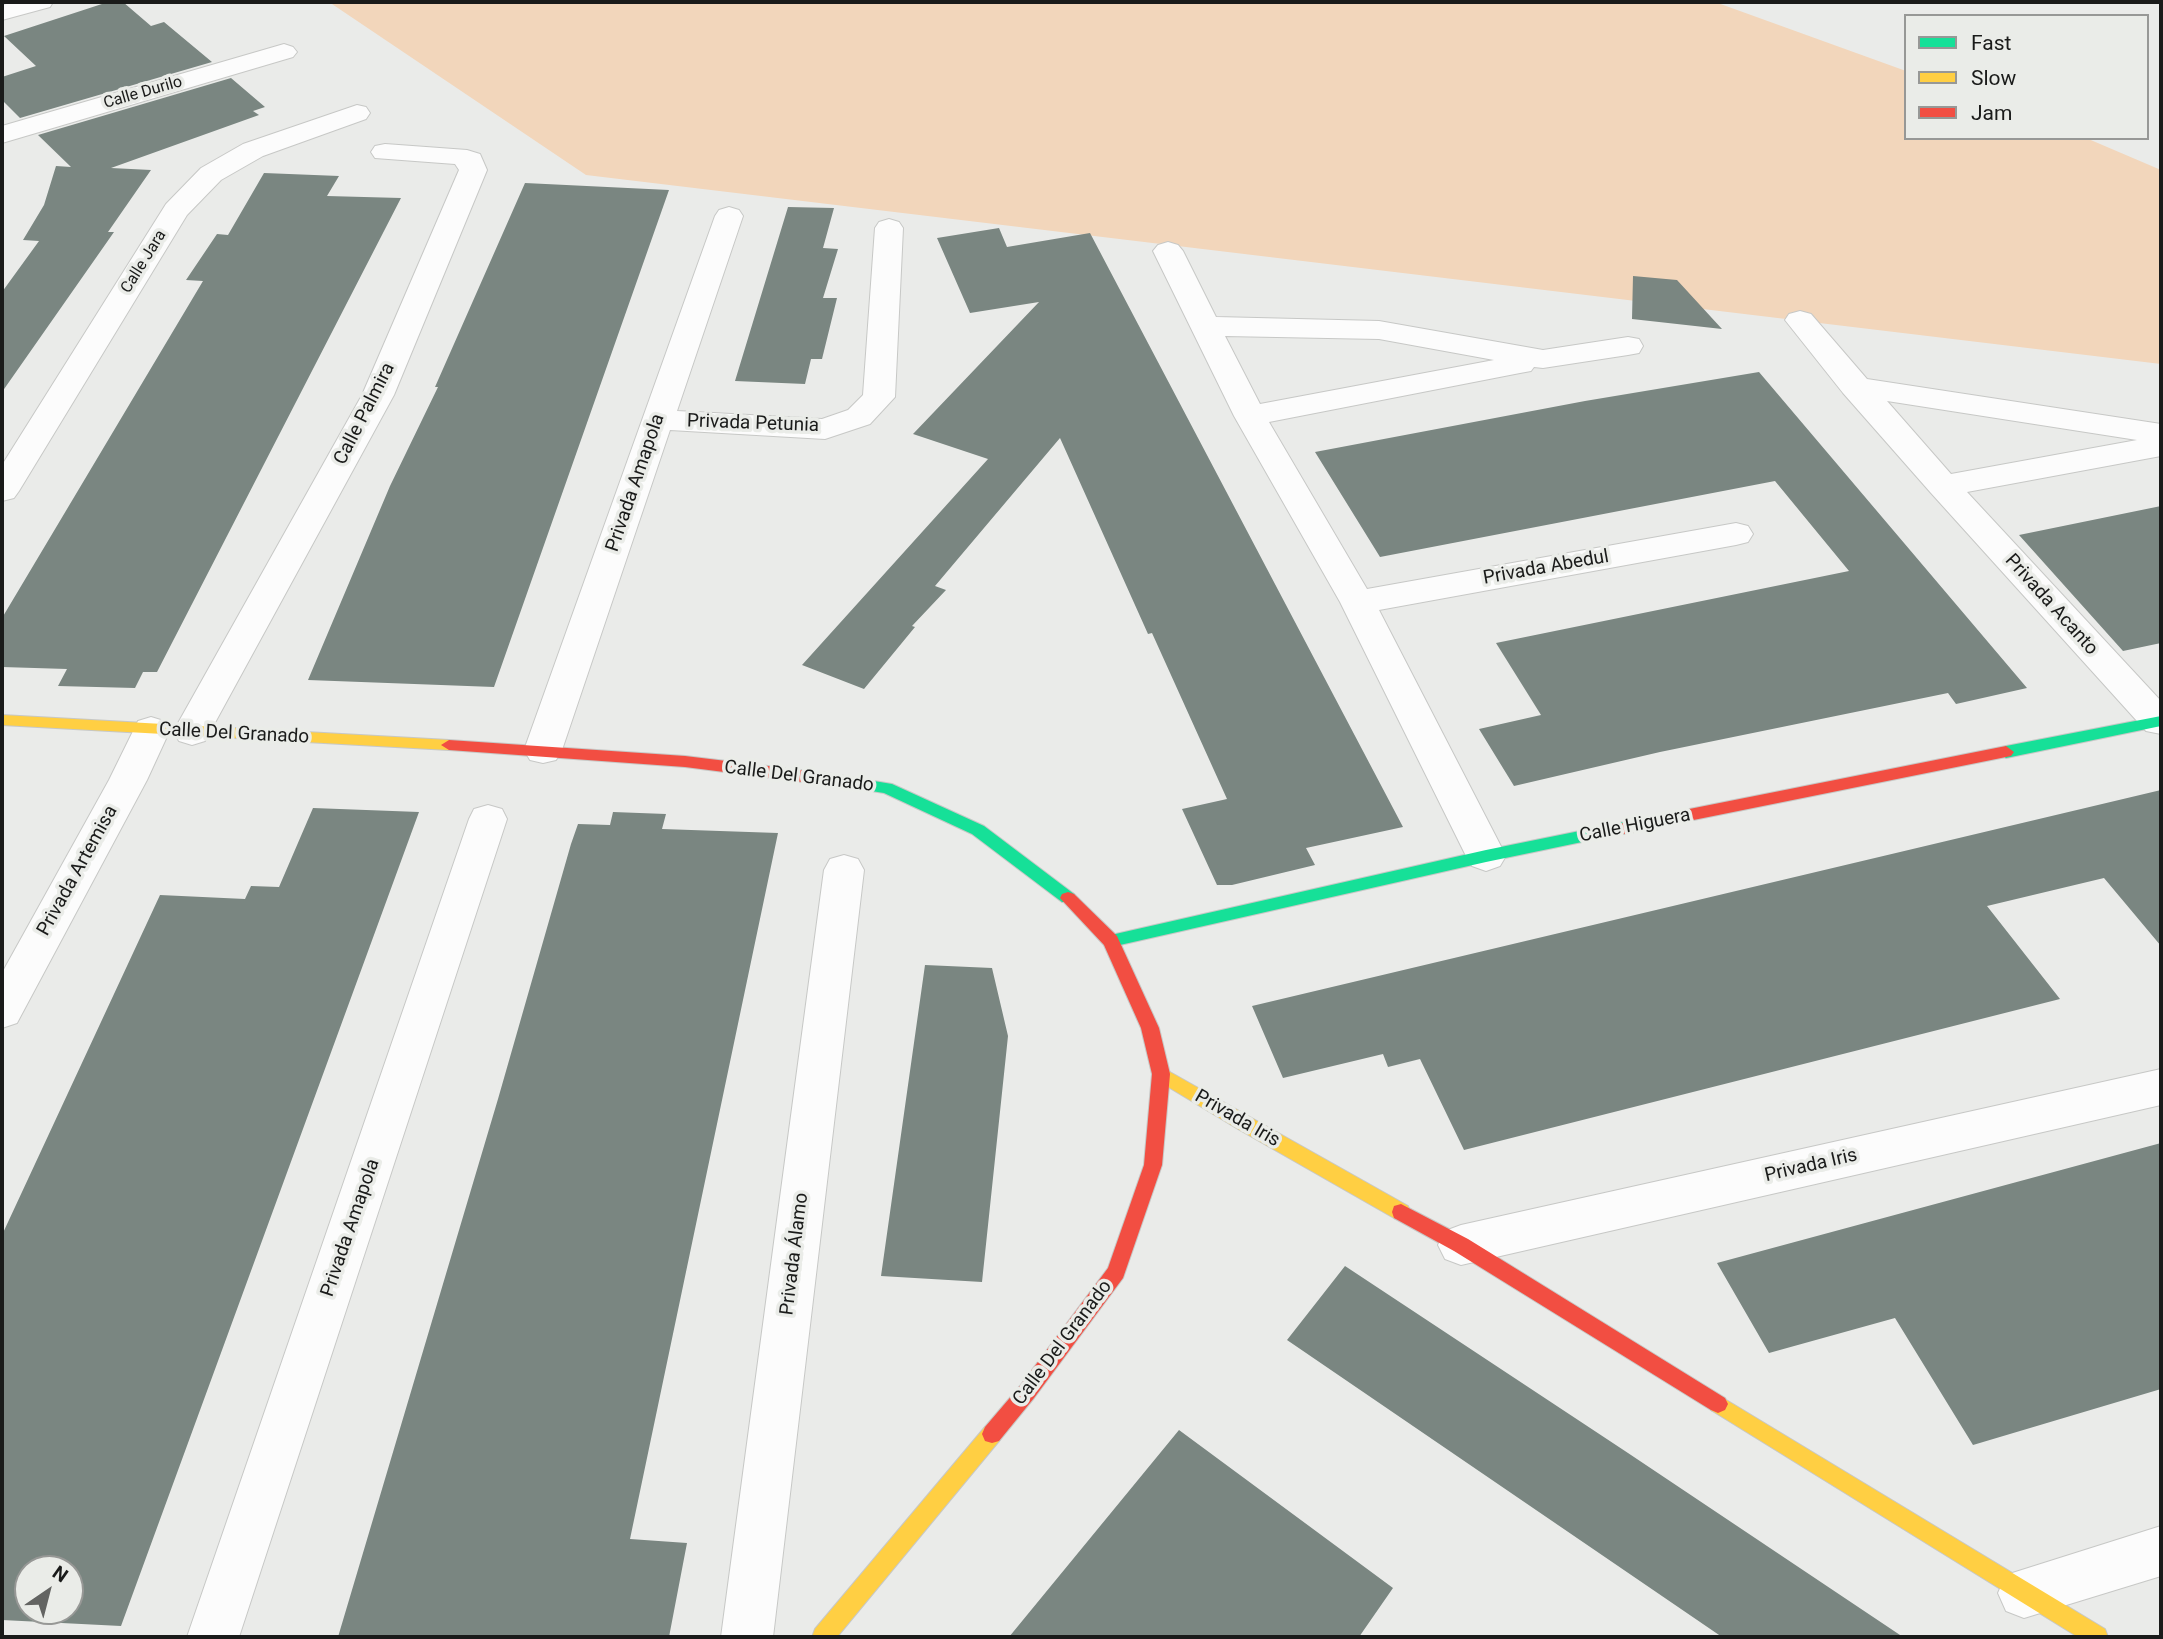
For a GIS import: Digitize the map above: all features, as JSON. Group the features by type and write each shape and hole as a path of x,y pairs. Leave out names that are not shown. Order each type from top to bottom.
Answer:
{"street":[{"path":"2,13 41,2"},
{"name":"Calle Durilo","path":"2,135 284,52"},
{"name":"Calle Jara","path":"2,491 176,210 211,174 253,150 357,113"},
{"name":"Calle Palmira","path":"192,732 378,395 472,170 470,160 457,156 385,152"},
{"name":"Privada Amapola","path":"543,750 729,216"},
{"name":"Privada Petunia","path":"657,420 825,429 859,417 878,397 889,228"},
{"path":"1168,250 1250,416 1357,602 1486,856"},
{"name":"Privada Acanto","path":"1800,320 1854,386 1943,486 2160,721"},
{"path":"1205,326 1379,330 1543,359"},
{"path":"1250,416 1543,359 1628,346"},
{"path":"1854,386 2161,435"},
{"path":"1943,486 2161,446"},
{"name":"Privada Abedul","path":"1357,602 1736,534"},
{"name":"Calle Del Granado","path":"2,720 543,750 775,772 887,788 978,830 1059,889 1111,941 1150,1028 1161,1074 1153,1165 1116,1272 1027,1392 823,1637"},
{"name":"Calle Higuera","path":"1111,941 1486,856 2160,721"},
{"name":"Privada Artemisa","path":"2,1011 128,780 150,730"},
{"name":"Privada Amapola","path":"214,1637 488,819"},
{"name":"Privada Álamo","path":"747,1637 844,870"},
{"name":"Privada Iris","path":"1161,1074 1244,1124 1461,1245 2097,1637"},
{"name":"Privada Iris","path":"1461,1245 2161,1087"},
{"path":"2024,1593 2161,1551"}],"shaded area":[{"path":"329,2 1715,2 1904,70 1904,140 2091,140 2161,170 2161,364 586,175"}],"building":[{"path":"108,2 123,2 151,26 164,22 212,62 20,118 2,100 2,77 36,66 4,36"},
{"path":"231,78 265,107 253,111 259,115 111,168 151,170 108,232 114,232 2,392 2,292 39,241 23,240 44,205 56,166 71,167 38,135"},
{"path":"264,173 339,176 327,196 401,198 157,672 143,672 135,688 58,686 67,669 2,667 2,618 203,281 186,280 217,234 228,235"},
{"path":"525,183 669,190 494,687 308,680 390,486 438,387 435,387"},
{"path":"788,207 834,208 823,248 838,249 823,298 837,298 822,359 811,359 805,384 735,381"},
{"path":"999,228 1007,247 1090,233 1403,827 1306,848 1315,865 1232,885 1217,885 1182,809 1227,799 1152,633 1148,634 1060,438 935,586 946,590 912,626 915,627 864,689 802,665 988,459 913,434 1039,302 970,313 937,238"},
{"path":"1633,276 1677,280 1722,329 1632,319"},
{"path":"1759,372 2027,688 1956,704 1948,693 1660,752 1514,786 1479,729 1541,715 1496,643 1849,571 1775,481 1380,557 1315,452 1585,401"},
{"path":"2161,506 2161,643 2123,651 2019,535"},
{"path":"2161,790 2161,946 2104,878 1987,906 2060,999 1464,1150 1420,1059 1388,1067 1383,1054 1283,1078 1252,1006"},
{"path":"313,808 419,812 121,1626 84,1624 84,1555 14,1555 14,1621 2,1620 2,1235 160,895 245,899 251,886 279,887"},
{"path":"613,812 666,814 662,829 778,833 630,1539 687,1543 669,1637 338,1637 571,844 578,824 610,825"},
{"path":"925,965 992,968 1008,1036 982,1282 881,1276"},
{"path":"2161,1143 2161,1389 1973,1445 1895,1318 1769,1353 1717,1263"},
{"path":"1345,1266 1903,1637 1722,1637 1287,1340"},
{"path":"1179,1430 1393,1588 1359,1637 1009,1637"}],"traffic: fast":[{"path":"2006,752 2161,721"},
{"path":"826,779 887,788 978,830 1068,898"},
{"path":"1111,941 1486,856 1624,828"}],"traffic: slow":[{"path":"2,720 449,745"},
{"path":"1161,1074 1401,1212"},
{"path":"1718,1404 2097,1637"},
{"path":"823,1637 992,1434"}],"traffic: jam":[{"path":"449,745 685,762 826,779"},
{"path":"1624,828 2006,752"},
{"path":"992,1434 1027,1392 1116,1272 1153,1165 1161,1074 1150,1028 1111,941 1068,898"},
{"path":"1401,1212 1461,1245 1718,1404"}]}
